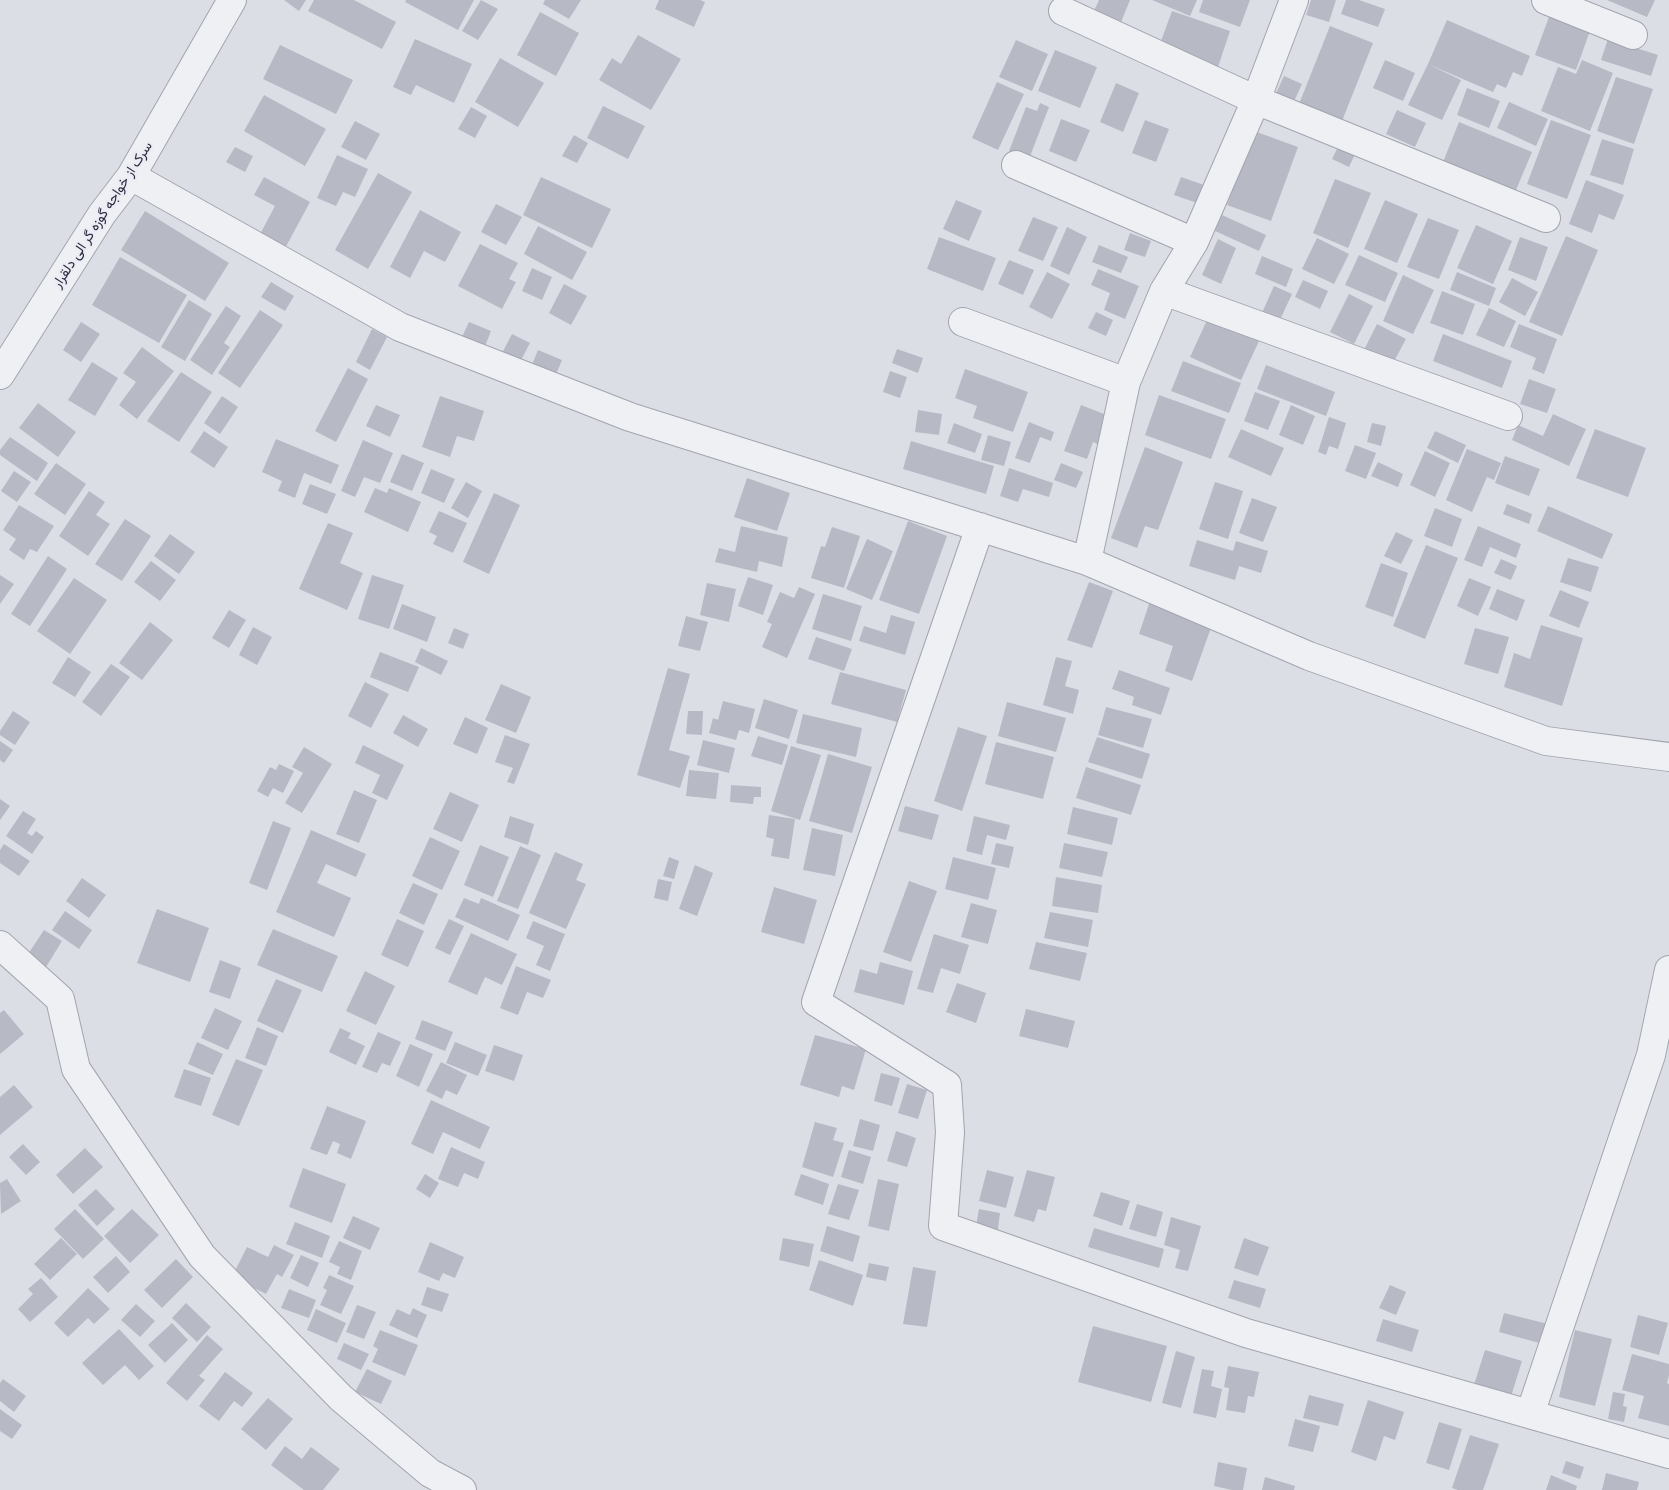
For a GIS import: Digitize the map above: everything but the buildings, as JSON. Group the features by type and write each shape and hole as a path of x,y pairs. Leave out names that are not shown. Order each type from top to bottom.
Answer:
{"street":[{"name":"سرک از خواجه گوزه گر الی دلقرار","path":"0,375 102,214 131,176 232,0"},
{"path":"1087,561 1126,382 1164,291 1194,242 1256,100 1294,0"},
{"path":"1546,0 1634,35"},
{"path":"1063,10 1256,100 1546,218"},
{"path":"1016,165 1194,242"},
{"path":"131,176 400,327 630,417 1087,561 1309,656 1546,741 1669,757"},
{"path":"1164,291 1508,416"},
{"path":"963,322 1126,382"},
{"path":"980,527 816,1002 947,1085 950,1132 943,1226 1246,1333 1669,1454"},
{"path":"0,945 60,999 76,1069 202,1256 341,1398 430,1473 462,1490"},
{"path":"1530,1414 1651,1055 1669,970"}]}
